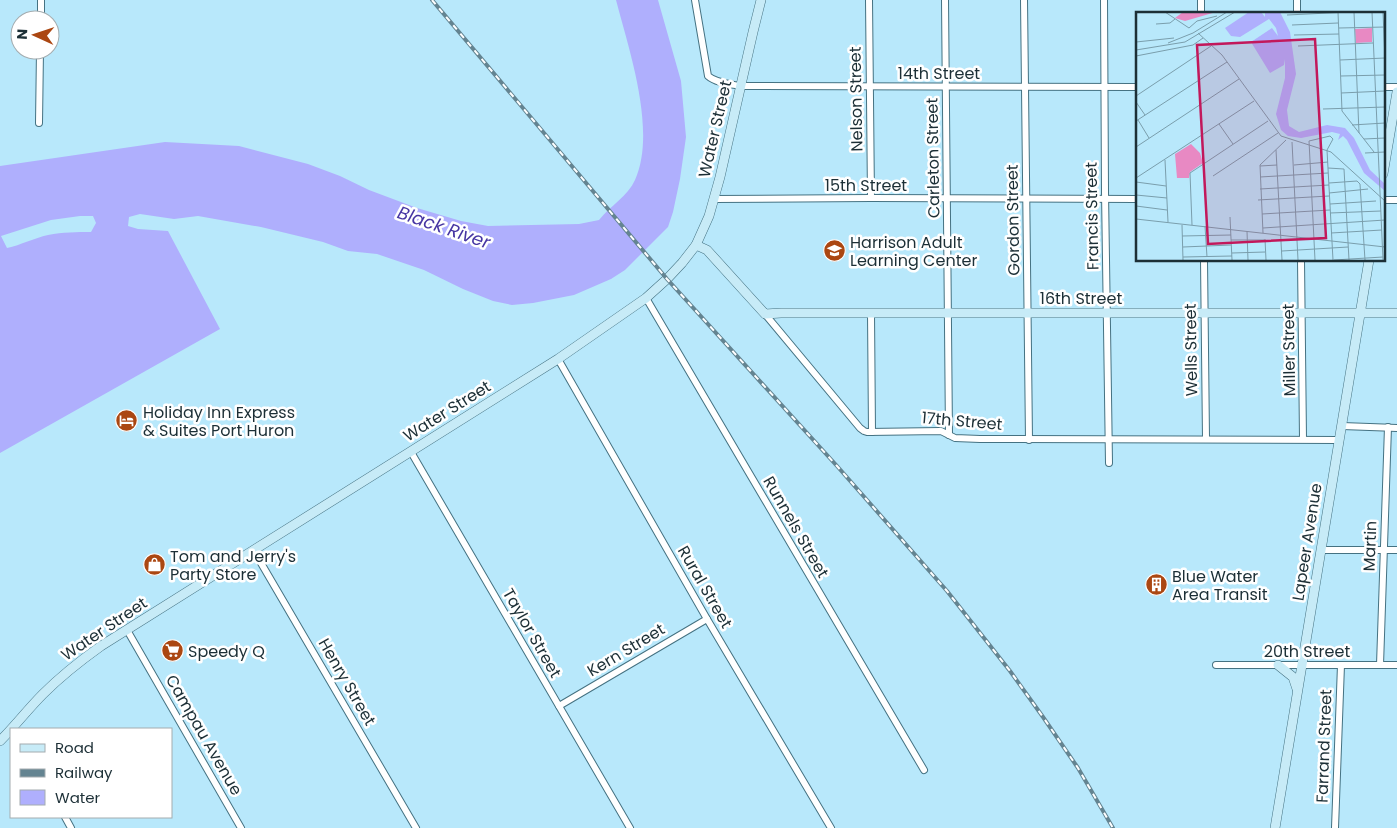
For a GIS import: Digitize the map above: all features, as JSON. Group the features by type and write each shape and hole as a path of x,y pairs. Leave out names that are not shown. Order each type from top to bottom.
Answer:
{"street":[{"name":"14th Street","path":"695,0 708,76 712,79 740,86 1136,87"},
{"name":"Water Street","path":"13,728 28,709 56,681 79,662 558,359 654,291 682,263 696,244 709,216 761,0"},
{"name":"Nelson Street","path":"869,0 871,198"},
{"name":"Carleton Street","path":"945,0 949,435"},
{"name":"Gordon Street","path":"1024,0 1028,440"},
{"name":"Francis Street","path":"1104,0 1109,462"},
{"path":"39,123 40,60"},
{"path":"1384,87 1397,87"},
{"path":"1384,168 1397,92"},
{"name":"15th Street","path":"714,199 1136,199"},
{"path":"1384,200 1397,200"},
{"path":"696,244 707,250 765,314 860,428 864,431 872,432 871,313"},
{"name":"Wells Street","path":"1204,261 1206,440"},
{"name":"Miller Street","path":"1301,261 1304,439"},
{"name":"Lapeer Avenue","path":"1275,828 1369,261"},
{"name":"Runnels Street","path":"646,298 924,770"},
{"name":"16th Street","path":"765,314 1397,313"},
{"name":"Rural Street","path":"558,359 707,618 831,828"},
{"path":"1342,426 1397,428"},
{"name":"Martin","path":"1380,665 1388,428"},
{"name":"17th Street","path":"872,432 941,432 963,439 1340,440"},
{"name":"Taylor Street","path":"411,452 630,828"},
{"path":"1321,550 1397,550"},
{"name":"Henry Street","path":"254,551 416,828"},
{"name":"Kern Street","path":"559,706 707,618"},
{"name":"Campau Avenue","path":"127,630 241,828"},
{"name":"20th Street","path":"1216,665 1397,665"},
{"path":"1278,665 1293,677 1298,693"},
{"name":"Farrand Street","path":"1335,828 1341,665"},
{"name":"Water Street","path":"0,741 10,732"}],"water":[{"name":"Black River","path":"616,0 658,0 681,81 686,137 680,179 668,227 625,270 611,279 574,295 512,305 493,301 424,270 377,254 348,251 323,242 261,227 198,216 174,219 140,214 129,217 128,226 138,229 168,231 220,329 0,453 0,166 165,142 239,146 308,164 417,208 461,221 488,226 579,224 599,220 632,186 641,160 643,138 639,90","holes":["93,216 96,223 91,232 48,235 7,248 1,236 51,220"]}],"railway":[{"path":"432,0 667,279 837,466 947,591 1010,671 1043,717 1078,768 1113,828"}],"place":[{"name":"Harrison Adult Learning Center","path":"834,251"},
{"name":"Holiday Inn Express & Suites Port Huron","path":"127,421"},
{"name":"Tom and Jerry's Party Store","path":"154,565"},
{"name":"Blue Water Area Transit","path":"1156,585"},
{"name":"Speedy Q","path":"172,651"}]}
